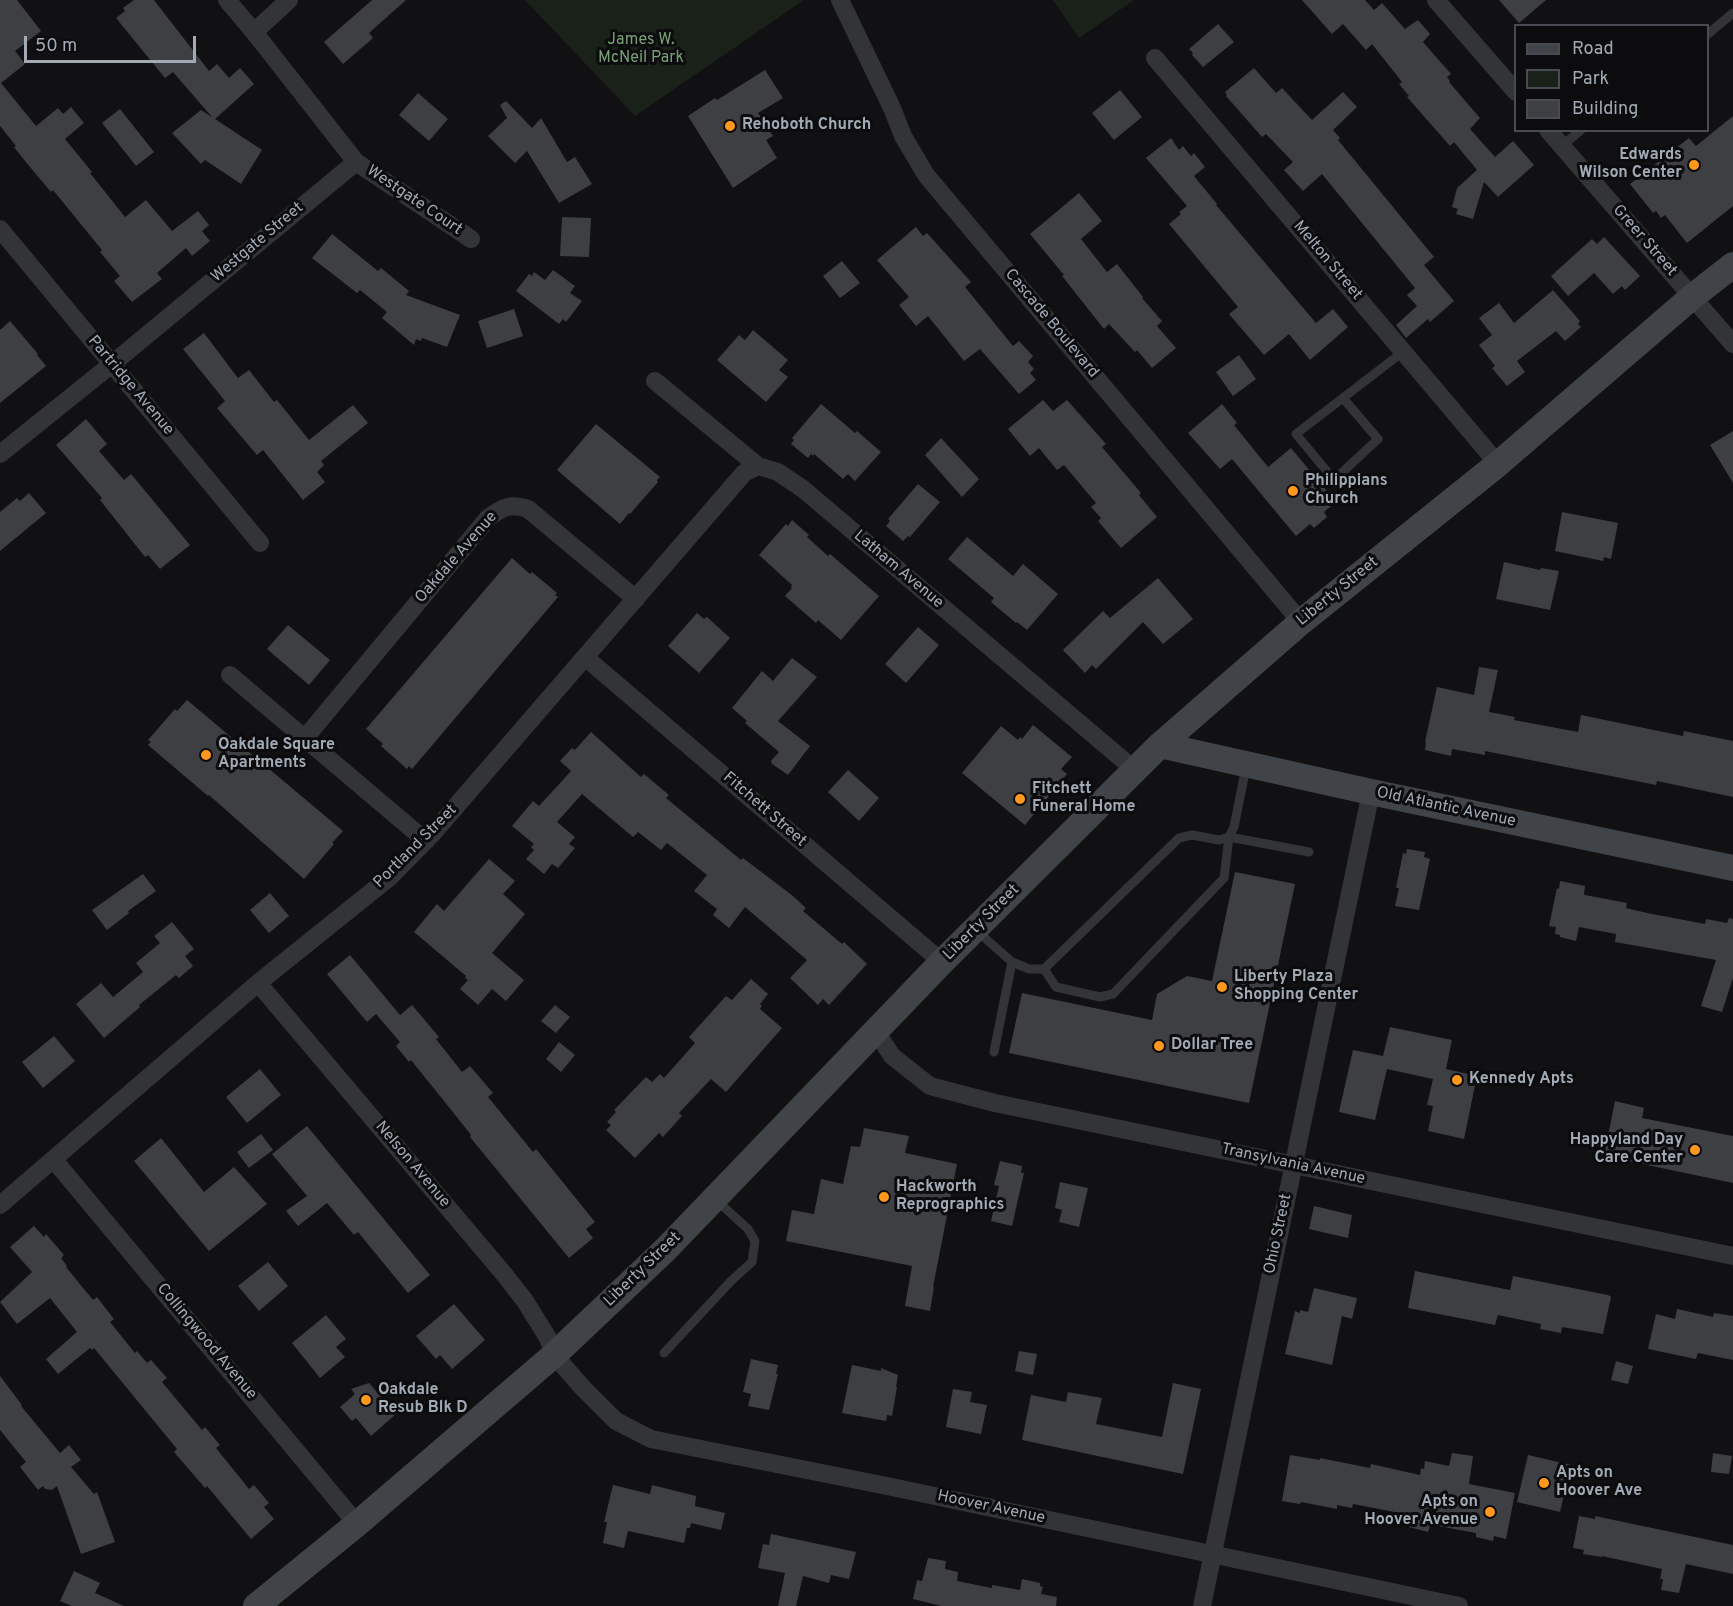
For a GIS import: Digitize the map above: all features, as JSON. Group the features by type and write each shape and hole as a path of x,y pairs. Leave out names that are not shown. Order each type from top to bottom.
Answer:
{"main road":[{"name":"Liberty Street","path":"255,1606 357,1524 554,1355 665,1250 942,963 1160,745 1301,622 1498,464 1692,297 1733,265"},
{"name":"Old Atlantic Avenue","path":"1160,745 1733,868"}],"street":[{"path":"228,0 356,162"},
{"path":"254,32 289,0"},
{"name":"Cascade Boulevard","path":"840,0 903,136 926,175 1301,622"},
{"path":"1436,0 1514,91"},
{"name":"Melton Street","path":"1155,58 1498,464"},
{"name":"Greer Street","path":"1550,132 1733,344"},
{"name":"Westgate Court","path":"356,162 471,239"},
{"name":"Westgate Street","path":"0,454 356,162"},
{"name":"Partridge Avenue","path":"0,230 260,543"},
{"name":"Latham Avenue","path":"655,381 758,466 778,472 803,489 1135,770"},
{"name":"Portland Street","path":"0,1205 258,983 390,877 426,841 744,473 758,466"},
{"name":"Oakdale Avenue","path":"305,738 488,518 501,508 517,505 528,509 636,599"},
{"name":"Fitchett Street","path":"586,658 942,963"},
{"path":"230,675 426,841"},
{"name":"Ohio Street","path":"1202,1606 1371,792"},
{"name":"Nelson Avenue","path":"258,983 525,1301 548,1338 554,1355"},
{"name":"Transylvania Avenue","path":"876,1031 892,1056 923,1081 938,1088 995,1103 1733,1256"},
{"name":"Collingwood Avenue","path":"54,1160 357,1524"},
{"name":"Hoover Avenue","path":"554,1355 616,1421 651,1439 1459,1606"}],"lane":[{"path":"1709,32 1733,13"},
{"path":"1562,146 1579,132"},
{"path":"1344,398 1378,439 1334,480 1296,434 1404,351"},
{"path":"1044,969 1056,987 1100,997 1113,994 1224,878 1229,837 1234,827 1247,765"},
{"path":"975,930 1012,962 1029,969 1044,969 1179,838 1192,835 1220,840 1229,837 1309,852"},
{"path":"994,1052 1012,962"},
{"path":"664,1353 731,1281 752,1262 754,1241 748,1229 714,1198"}],"green space":[{"name":"James W. McNeil Park","path":"525,0 804,0 635,116"},
{"path":"1053,0 1134,0 1079,38"}],"building":[{"path":"0,0 17,0 41,31 15,51 25,64 1,83 36,126 58,108 63,114 71,107 84,123 65,139 125,217 146,200 172,231 198,211 209,225 202,231 210,241 192,256 186,248 157,273 162,279 132,302 114,281 120,276 100,252 102,250 53,190 51,192 25,161 0,126"},
{"path":"134,0 154,0 209,71 217,64 229,78 240,68 254,84 215,119 262,150 241,184 205,160 201,164 172,133 201,110 212,117 173,72 165,78 116,18 125,11 123,8"},
{"path":"372,0 406,0 369,33 373,38 343,64 324,42"},
{"path":"1302,0 1365,0 1374,10 1382,3 1405,29 1418,20 1430,34 1423,42 1451,74 1447,77 1449,82 1480,118 1470,129 1495,157 1513,141 1534,165 1498,197 1484,182 1473,219 1456,214 1458,209 1452,207 1457,188 1477,170 1454,142 1450,146 1407,97 1409,96 1399,84 1402,82 1372,44 1366,50 1343,24 1332,34"},
{"path":"1499,0 1546,0 1519,23"},
{"path":"1218,24 1234,42 1203,67 1189,49"},
{"path":"1254,68 1276,93 1282,88 1312,120 1343,92 1357,107 1333,130 1340,138 1338,140 1434,257 1424,265 1454,301 1430,322 1428,319 1406,338 1396,325 1417,306 1407,295 1415,288 1322,174 1303,191 1284,170 1293,162 1266,134 1262,137 1226,96 1225,92"},
{"name":"Rehoboth Church","path":"765,70 783,98 758,113 773,136 766,140 777,158 733,188 688,116"},
{"path":"1120,90 1142,117 1114,140 1092,113"},
{"path":"418,93 448,119 429,141 399,115"},
{"path":"506,101 532,128 541,118 567,162 575,157 592,184 559,203 527,151 515,163 488,136 507,118 500,105"},
{"path":"120,109 154,152 136,166 102,123"},
{"name":"Edwards Wilson Center","path":"1733,116 1733,206 1687,243 1665,215 1661,218 1656,211 1653,213 1630,184 1689,138 1696,146"},
{"path":"1171,138 1179,150 1183,146 1191,156 1194,153 1205,167 1194,176 1316,323 1333,309 1348,327 1310,360 1289,334 1264,355 1229,314 1238,307 1169,224 1187,206 1146,158"},
{"path":"1079,193 1102,221 1081,239 1107,272 1117,264 1162,321 1157,326 1176,348 1152,368 1137,350 1135,352 1109,324 1104,329 1030,234"},
{"path":"562,217 591,218 589,257 560,256"},
{"path":"916,227 923,236 927,233 971,282 965,287 1013,346 1019,341 1033,356 1028,362 1034,369 1030,373 1036,380 1019,394 980,349 964,361 928,316 916,326 899,305 909,297 877,260"},
{"path":"332,234 378,271 381,268 409,291 406,295 460,315 447,347 422,338 421,341 416,339 414,345 382,318 387,312 360,290 357,293 312,258"},
{"path":"1604,237 1640,276 1625,290 1622,286 1613,294 1594,273 1568,296 1551,276 1592,239 1597,244"},
{"path":"842,261 860,283 840,298 823,276"},
{"path":"553,270 575,286 570,293 582,301 566,322 563,319 559,324 516,291 529,274 532,276 534,272 545,280"},
{"path":"1553,290 1580,321 1578,324 1581,327 1565,341 1556,331 1517,361 1525,372 1507,386 1492,368 1495,366 1479,345 1492,335 1479,318 1499,303 1514,323"},
{"path":"514,309 523,336 487,348 478,321"},
{"path":"10,321 46,366 0,403 0,330"},
{"path":"753,330 788,360 779,370 788,377 766,402 717,360 739,335 745,340"},
{"path":"204,333 238,378 249,370 274,402 277,400 309,440 353,405 368,423 321,461 324,465 317,472 325,482 303,500 263,450 257,455 217,408 225,401 183,349"},
{"path":"1239,355 1256,379 1233,396 1216,372"},
{"path":"1043,400 1053,411 1067,400 1106,444 1102,447 1141,493 1139,495 1157,517 1121,548 1098,521 1101,518 1091,507 1096,503 1064,465 1057,470 1039,448 1030,456 1008,429"},
{"path":"821,404 881,452 855,481 848,474 843,479 814,454 808,458 791,444 794,440 792,438"},
{"path":"1222,404 1237,423 1234,425 1268,467 1291,448 1336,502 1324,512 1327,517 1314,528 1310,524 1296,536 1232,459 1220,469 1188,433"},
{"path":"86,419 107,444 99,451 124,480 131,474 190,545 160,569 148,555 145,557 100,500 102,498 56,445"},
{"path":"596,424 660,477 620,524 557,470"},
{"path":"1733,431 1733,483 1710,445"},
{"path":"941,438 979,479 962,497 925,455"},
{"path":"918,484 940,502 910,537 908,536 903,541 886,526 890,521 888,519"},
{"path":"29,493 46,513 0,551 0,512 17,498 20,501"},
{"path":"1562,512 1618,523 1611,559 1604,557 1603,561 1555,551"},
{"path":"792,520 828,556 830,554 879,596 841,640 818,620 816,623 785,596 792,585 759,555"},
{"path":"967,537 1013,576 1023,564 1058,594 1027,630 991,602 994,598 948,559"},
{"path":"512,558 557,593 555,595 558,597 412,769 409,766 407,769 366,729"},
{"path":"1504,562 1540,570 1541,568 1559,571 1550,610 1496,599"},
{"path":"1158,578 1193,619 1163,644 1143,622 1096,669 1092,665 1085,673 1063,650 1103,611 1110,618"},
{"path":"697,613 704,619 707,617 730,638 699,673 668,646"},
{"path":"288,625 330,660 309,685 267,649"},
{"path":"918,627 939,645 906,683 885,664"},
{"path":"792,658 817,677 778,721 810,746 788,775 772,764 771,761 779,752 745,723 747,721 732,708 762,671 773,681"},
{"path":"1479,667 1498,670 1489,712 1515,717 1514,720 1578,732 1581,715 1683,736 1684,731 1733,741 1733,797 1657,781 1656,785 1485,751 1485,755 1452,749 1451,756 1425,750 1437,687 1474,695"},
{"path":"187,700 343,831 304,879 209,795 148,745 151,742 148,740 175,709 177,711"},
{"name":"Fitchett Funeral Home","path":"1033,725 1072,757 1061,769 1067,774 1025,825 962,773 1001,726 1018,740 1020,737 1022,739"},
{"path":"591,732 641,777 644,774 669,795 666,798 741,860 743,858 793,896 806,908 803,911 842,944 844,942 867,964 829,1005 823,999 818,1005 790,978 807,960 745,907 729,928 713,915 717,909 694,891 707,875 667,843 661,850 638,832 633,837 582,794 557,822 575,837 569,844 575,848 558,868 552,864 544,874 526,859 534,850 531,847 534,844 512,826 533,801 539,806 571,771 560,761 572,748 575,750"},
{"path":"848,770 879,798 859,821 828,792"},
{"path":"1407,849 1425,852 1424,857 1430,859 1419,910 1395,906 1403,853 1406,854"},
{"path":"489,859 515,881 503,894 525,914 492,953 524,980 506,1001 492,989 478,1005 460,989 468,980 466,976 414,932 437,904 444,911"},
{"name":"Liberty Plaza Shopping Center","path":"1235,872 1295,884 1249,1103 1009,1053 1022,993 1152,1020 1157,994 1187,976 1212,981"},
{"path":"143,874 156,891 107,930 92,910"},
{"path":"1560,881 1585,886 1585,895 1627,903 1626,908 1647,913 1705,924 1706,919 1727,923 1729,918 1733,919 1733,978 1722,1012 1701,1006 1716,960 1615,942 1616,934 1579,927 1576,941 1555,934 1556,927 1549,926"},
{"path":"270,893 289,916 269,933 250,910"},
{"path":"172,922 194,949 185,956 193,966 179,978 176,975 104,1038 76,1004 101,983 113,997 143,972 136,963 160,943 154,936"},
{"path":"350,955 400,1015 412,1005 439,1037 436,1039 462,1072 470,1066 493,1093 488,1097 533,1152 536,1149 595,1222 586,1229 593,1238 569,1258 470,1137 471,1135 411,1060 409,1062 396,1046 400,1042 376,1014 367,1022 327,974"},
{"path":"751,979 768,994 760,1004 762,1006 760,1009 782,1028 726,1092 711,1079 679,1113 682,1116 663,1137 659,1133 635,1158 606,1130 611,1125 607,1122 616,1112 614,1110 646,1077 652,1082 660,1074 664,1078 695,1043 689,1037 726,996 732,1000"},
{"path":"555,1005 570,1017 556,1033 541,1021"},
{"name":"Kennedy Apts","path":"1390,1027 1452,1040 1446,1069 1477,1076 1464,1139 1428,1131 1433,1106 1427,1105 1433,1079 1387,1069 1375,1120 1339,1112 1353,1050 1383,1056"},
{"path":"54,1036 75,1061 43,1088 22,1062"},
{"path":"559,1042 575,1055 561,1072 546,1059"},
{"path":"260,1069 281,1095 247,1123 226,1097"},
{"path":"1615,1101 1644,1108 1642,1118 1733,1136 1733,1183 1604,1156"},
{"path":"307,1126 430,1275 408,1293 358,1232 354,1235 327,1203 298,1226 286,1211 307,1196 272,1154"},
{"name":"Hackworth Reprographics","path":"864,1128 909,1136 905,1153 957,1164 930,1311 905,1306 912,1266 786,1241 792,1210 814,1214 821,1179 843,1184 851,1146 860,1147"},
{"path":"261,1134 273,1150 249,1168 237,1152"},
{"path":"161,1138 204,1192 234,1167 267,1204 209,1251 134,1161"},
{"path":"1000,1161 1022,1166 1021,1173 1024,1173 1012,1226 991,1221 999,1186 994,1185"},
{"path":"1060,1182 1088,1188 1079,1227 1059,1222 1062,1210 1055,1208"},
{"path":"1314,1206 1352,1215 1348,1238 1309,1229"},
{"path":"34,1226 44,1237 46,1234 64,1255 61,1258 66,1267 93,1300 97,1297 114,1319 110,1322 135,1353 137,1351 147,1363 151,1360 167,1378 162,1382 202,1430 205,1427 220,1445 216,1448 249,1489 254,1485 269,1503 264,1507 274,1519 251,1539 207,1486 205,1488 174,1452 177,1449 94,1348 92,1350 90,1348 58,1374 46,1359 77,1332 50,1298 17,1324 0,1302 32,1272 10,1247"},
{"path":"268,1262 288,1286 259,1311 238,1286"},
{"path":"1415,1271 1510,1290 1513,1276 1608,1295 1611,1297 1603,1334 1562,1327 1561,1333 1540,1329 1541,1324 1498,1315 1495,1325 1408,1308"},
{"path":"1314,1288 1357,1298 1352,1319 1342,1316 1332,1365 1285,1354 1295,1311 1308,1312"},
{"path":"454,1304 485,1340 452,1369 440,1355 436,1359 416,1336"},
{"path":"1677,1309 1713,1317 1714,1313 1733,1316 1733,1360 1698,1353 1696,1359 1648,1349 1656,1314 1675,1319"},
{"path":"326,1315 346,1339 336,1347 345,1357 320,1378 292,1343"},
{"path":"1019,1351 1037,1354 1033,1375 1015,1371"},
{"path":"751,1359 778,1365 769,1410 748,1406 751,1394 743,1392"},
{"path":"1616,1361 1633,1366 1628,1384 1611,1380"},
{"path":"852,1365 881,1371 881,1368 898,1375 892,1416 887,1415 886,1421 842,1413"},
{"path":"0,1376 21,1406 60,1453 69,1445 81,1460 71,1467 94,1494 97,1492 115,1542 81,1554 57,1486 52,1490 45,1489 43,1486 38,1490 20,1467 26,1462 0,1430"},
{"name":"Oakdale Resub Blk D","path":"369,1383 396,1414 371,1436 356,1418 352,1421 340,1407 355,1394 351,1389"},
{"path":"1173,1383 1201,1389 1183,1474 1022,1440 1031,1395 1066,1402 1068,1392 1102,1398 1096,1424 1162,1437"},
{"path":"953,1389 972,1392 970,1402 987,1405 981,1434 946,1427"},
{"path":"1452,1453 1473,1456 1469,1484 1515,1493 1506,1539 1494,1536 1493,1541 1476,1537 1476,1533 1433,1525 1433,1527 1430,1526 1428,1532 1409,1527 1410,1515 1353,1504 1352,1508 1337,1505 1337,1509 1282,1501 1290,1455 1320,1460 1320,1458 1370,1468 1371,1464 1420,1475 1425,1461 1449,1466"},
{"path":"1713,1453 1732,1456 1729,1474 1711,1472"},
{"name":"Apts on Hoover Ave","path":"1528,1455 1571,1465 1560,1512 1517,1502"},
{"path":"613,1485 650,1494 652,1485 696,1496 695,1506 725,1513 721,1530 691,1523 690,1528 687,1528 684,1543 628,1531 624,1548 603,1543 607,1522 604,1522"},
{"path":"1579,1516 1595,1519 1595,1516 1733,1545 1733,1574 1686,1564 1679,1593 1661,1590 1662,1569 1583,1554 1584,1550 1573,1548"},
{"path":"771,1534 856,1552 849,1579 831,1575 829,1583 803,1576 796,1606 778,1606 785,1573 758,1568 763,1544 769,1545"},
{"path":"928,1558 946,1561 945,1569 958,1572 957,1581 992,1588 992,1585 1020,1590 1022,1579 1040,1583 1043,1587 1041,1594 1057,1597 1056,1606 941,1606 913,1599 917,1580 922,1581"},
{"path":"74,1571 100,1583 95,1593 124,1606 72,1606 60,1601"}],"place":[{"name":"Rehoboth Church","path":"730,126"},
{"name":"Edwards Wilson Center","path":"1694,165"},
{"name":"Philippians Church","path":"1293,491"},
{"name":"Oakdale Square Apartments","path":"206,755"},
{"name":"Fitchett Funeral Home","path":"1020,799"},
{"name":"Liberty Plaza Shopping Center","path":"1222,987"},
{"name":"Dollar Tree","path":"1159,1046"},
{"name":"Kennedy Apts","path":"1457,1080"},
{"name":"Happyland Day Care Center","path":"1695,1150"},
{"name":"Hackworth Reprographics","path":"884,1197"},
{"name":"Oakdale Resub Blk D","path":"366,1400"},
{"name":"Apts on Hoover Ave","path":"1544,1483"},
{"name":"Apts on Hoover Avenue","path":"1490,1512"}]}
